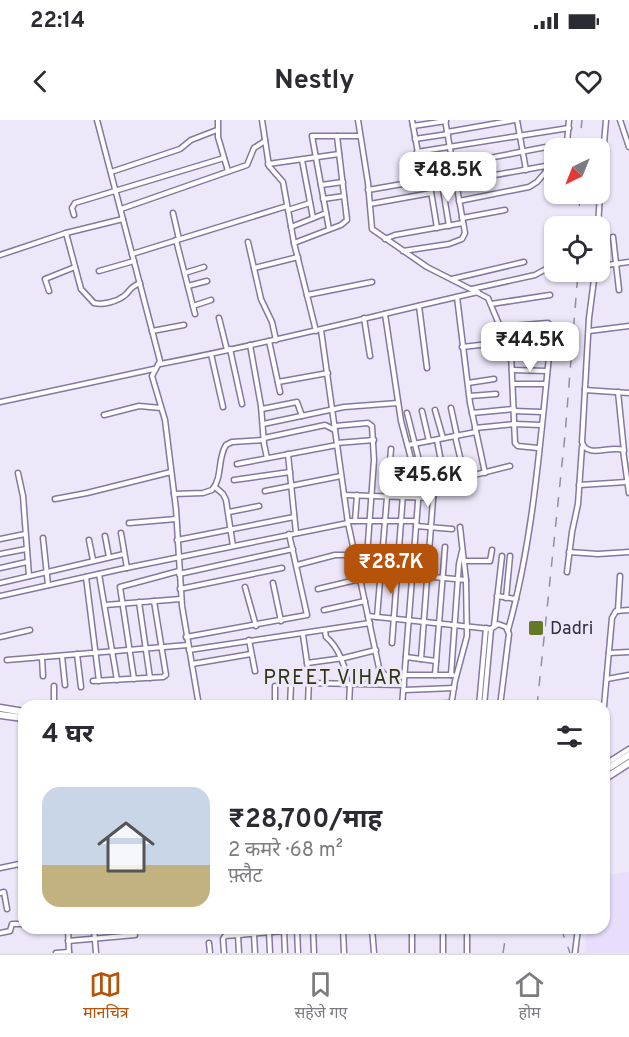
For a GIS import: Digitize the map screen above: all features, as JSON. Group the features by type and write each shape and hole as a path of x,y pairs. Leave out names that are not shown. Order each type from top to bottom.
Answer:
{"street":[{"path":"97,120 160,364"},
{"path":"218,120 217,130 228,171"},
{"path":"261,120 268,164 282,179 294,243 319,331 328,373 354,555 382,673 387,676 454,676"},
{"path":"358,120 372,229 403,251 488,298 510,349 516,445 538,448"},
{"path":"412,120 423,180"},
{"path":"415,139 516,120 526,170"},
{"path":"567,138 569,120"},
{"path":"604,138 606,120"},
{"path":"620,120 629,147"},
{"path":"403,251 460,241 465,233 446,121 413,126"},
{"path":"417,152 568,129"},
{"path":"111,172 180,149 190,140 217,130"},
{"path":"329,229 312,136 360,136"},
{"path":"294,243 343,224 347,220 337,136"},
{"path":"121,209 248,164 254,148 264,141"},
{"path":"420,166 544,148"},
{"path":"268,164 339,154"},
{"path":"74,215 72,208 75,203 224,158"},
{"path":"302,160 313,218"},
{"path":"456,182 544,166"},
{"path":"459,201 529,187 544,174"},
{"path":"368,190 454,175"},
{"path":"441,177 448,226"},
{"path":"429,179 437,228"},
{"path":"321,185 343,182"},
{"path":"370,204 431,193"},
{"path":"323,199 344,196"},
{"path":"132,254 310,203"},
{"path":"385,240 395,235 448,226 505,210"},
{"path":"173,213 184,273 195,314"},
{"path":"291,227 326,213"},
{"path":"0,255 66,233 123,219"},
{"path":"66,233 84,294 96,304 104,304 125,296 129,288 140,283"},
{"path":"614,237 619,290"},
{"path":"248,242 263,304 272,322 276,340"},
{"path":"254,268 298,257"},
{"path":"99,270 134,261"},
{"path":"451,279 524,262"},
{"path":"610,265 629,262"},
{"path":"49,291 45,279 75,267"},
{"path":"184,273 204,267"},
{"path":"472,289 535,275 544,270"},
{"path":"188,286 207,281"},
{"path":"307,295 372,282"},
{"path":"567,572 583,446 594,282"},
{"path":"0,402 154,369 160,364 319,331 364,318 479,292"},
{"path":"491,304 550,296"},
{"path":"457,297 472,413 485,473"},
{"path":"193,306 212,300"},
{"path":"419,306 427,368"},
{"path":"385,314 398,403 419,489 403,700"},
{"path":"219,318 242,404"},
{"path":"364,318 370,356"},
{"path":"499,327 548,323 552,328 538,448 516,599 508,630 501,700"},
{"path":"152,331 184,325"},
{"path":"589,331 629,326"},
{"path":"269,341 280,392"},
{"path":"506,342 550,342"},
{"path":"462,347 489,344"},
{"path":"250,345 262,409 267,458"},
{"path":"211,354 223,407"},
{"path":"154,369 153,380 165,420 174,494 181,599 198,700"},
{"path":"512,370 547,371"},
{"path":"278,382 328,373"},
{"path":"468,383 494,380"},
{"path":"513,384 545,384"},
{"path":"585,390 629,393"},
{"path":"618,392 629,493"},
{"path":"470,396 496,394"},
{"path":"262,409 297,402 300,405 302,416"},
{"path":"263,424 333,409 398,403"},
{"path":"104,415 139,406 161,408"},
{"path":"450,408 465,478"},
{"path":"435,410 445,483"},
{"path":"472,413 514,410 542,412"},
{"path":"422,411 429,441"},
{"path":"407,413 426,488"},
{"path":"174,494 203,493 212,490 220,472 222,451 226,445 325,425 335,428 370,424 374,440 366,570"},
{"path":"408,445 515,424 541,425"},
{"path":"622,430 629,429"},
{"path":"237,464 337,444 374,440"},
{"path":"583,446 588,451 616,448 624,453"},
{"path":"377,617 391,449"},
{"path":"288,454 296,533"},
{"path":"419,489 510,466"},
{"path":"392,642 405,467"},
{"path":"55,499 171,472"},
{"path":"234,480 290,472"},
{"path":"18,473 23,496 29,576"},
{"path":"265,491 341,476"},
{"path":"579,485 627,482"},
{"path":"421,659 434,486"},
{"path":"215,487 223,494 229,512 233,546"},
{"path":"344,495 433,498"},
{"path":"355,521 357,495"},
{"path":"229,512 259,506"},
{"path":"177,540 294,517"},
{"path":"129,523 176,519"},
{"path":"0,596 348,522 401,521 431,528 452,529"},
{"path":"454,676 466,646 467,626 466,580 460,527"},
{"path":"121,533 127,568"},
{"path":"0,539 25,534"},
{"path":"186,637 307,615 289,534"},
{"path":"105,536 109,557"},
{"path":"43,538 48,585"},
{"path":"90,540 93,560"},
{"path":"435,675 445,548"},
{"path":"0,554 26,549"},
{"path":"134,679 119,589 122,586 293,549"},
{"path":"453,700 454,624 463,549"},
{"path":"464,561 490,561 492,550"},
{"path":"569,552 598,554 629,552"},
{"path":"0,583 124,554"},
{"path":"297,565 324,557 354,555"},
{"path":"480,700 502,556"},
{"path":"506,597 510,556"},
{"path":"0,568 27,562"},
{"path":"180,589 282,568"},
{"path":"357,570 466,580"},
{"path":"99,574 117,680"},
{"path":"618,611 620,576"},
{"path":"86,577 99,681"},
{"path":"318,589 360,579"},
{"path":"273,583 281,621"},
{"path":"245,587 256,626"},
{"path":"497,596 516,599"},
{"path":"105,605 181,599"},
{"path":"93,681 166,675 154,601"},
{"path":"324,610 365,601"},
{"path":"139,602 150,678"},
{"path":"605,700 610,627 613,615 618,611 629,610"},
{"path":"368,616 491,628 503,625 508,630"},
{"path":"7,660 145,648 188,647 303,634 370,623"},
{"path":"485,700 491,628"},
{"path":"0,637 30,630"},
{"path":"325,631 346,673 349,700"},
{"path":"303,634 309,683 308,700"},
{"path":"249,640 255,671"},
{"path":"307,663 340,659 376,650"},
{"path":"609,653 629,652"},
{"path":"77,654 81,687"},
{"path":"192,664 251,654"},
{"path":"62,656 65,685"},
{"path":"42,657 42,676"},
{"path":"406,657 436,661"},
{"path":"607,679 629,675"},
{"path":"309,683 454,688"},
{"path":"290,700 291,684"},
{"path":"54,686 54,700"},
{"path":"275,686 275,700"},
{"path":"0,708 18,711"},
{"path":"0,715 18,717"},
{"path":"610,761 629,749"},
{"path":"610,767 629,755"},
{"path":"610,776 629,764"},
{"path":"0,868 18,864"},
{"path":"0,893 4,892 7,909"},
{"path":"0,933 10,931 12,924 18,924"},
{"path":"56,953 69,953 68,934"},
{"path":"94,934 96,953"},
{"path":"224,953 224,937 254,934 255,953"},
{"path":"269,934 270,953"},
{"path":"284,934 285,953"},
{"path":"297,934 298,953"},
{"path":"313,934 314,953"},
{"path":"343,934 344,953"},
{"path":"372,934 374,953"},
{"path":"412,934 412,953"},
{"path":"443,934 443,953"},
{"path":"466,934 466,953"},
{"path":"575,953 577,934"},
{"path":"68,941 135,935"},
{"path":"239,935 239,953"},
{"path":"209,943 210,953"}],"shaded area":[{"path":"629,872 629,953 585,953 587,934 610,934 610,874"}],"railway":[{"path":"580,138 582,120"},
{"path":"579,204 579,216"},
{"path":"538,700 565,435 577,282"},
{"path":"503,953 506,934"},
{"path":"563,934 570,953"}],"place":[{"name":"Dadri","path":"536,628"}],"district":[{"name":"PREET VIHAR","path":"333,677"}]}
